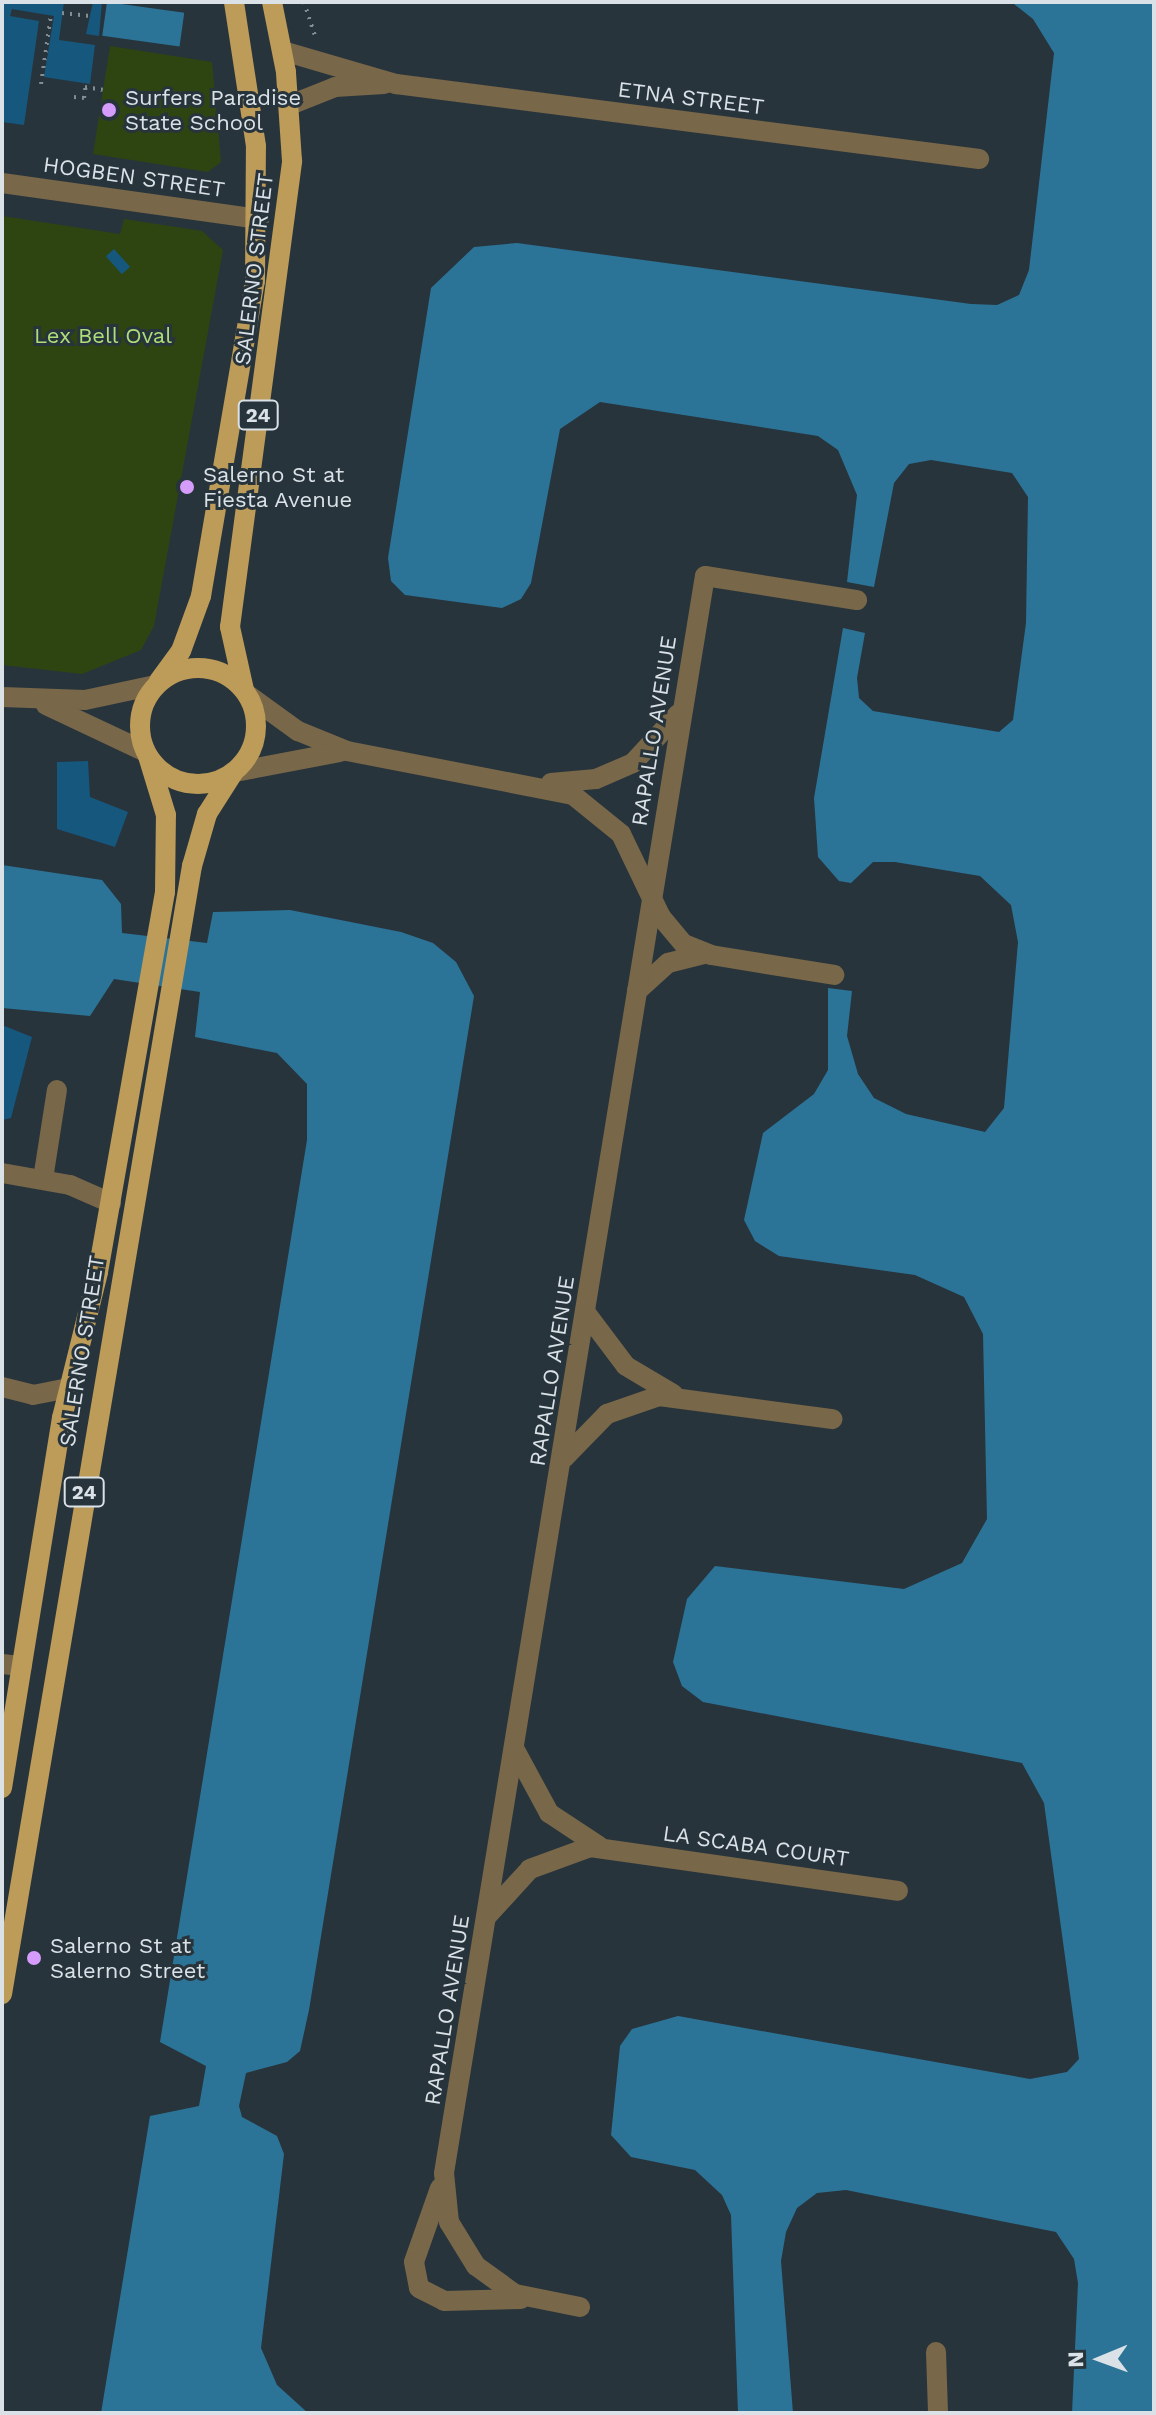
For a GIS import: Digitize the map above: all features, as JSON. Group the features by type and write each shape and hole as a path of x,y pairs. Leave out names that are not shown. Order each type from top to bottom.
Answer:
{"main road":[{"name":"SALERNO STREET","path":"157,683 181,651 201,596 247,347 259,219 258,173 234,2"},
{"name":"24","path":"272,2 283,51 290,105"},
{"name":"SALERNO STREET","path":"246,693 230,627 289,204 290,105"},
{"path":"157,683 198,671 246,693"},
{"name":"24","path":"147,754 139,718 157,683"},
{"name":"24","path":"234,773 256,742 246,693"},
{"name":"SALERNO STREET","path":"2,1994 121,1205 159,989 158,936 167,825 147,754"},
{"path":"147,754 182,778 234,773"},
{"name":"SALERNO STREET","path":"159,989 179,937 202,825 234,773"},
{"name":"SALERNO STREET","path":"2,1788 12,1665 69,1388 121,1205"}],"street":[{"name":"ETNA STREET","path":"283,51 396,84 979,159"},
{"name":"ETNA STREET","path":"290,105 335,87 396,84"},
{"name":"HOGBEN STREET","path":"2,183 259,219"},
{"name":"RAPALLO AVENUE","path":"580,2307 533,2300 444,2301 418,2286 415,2257 444,2173 705,576 857,600"},
{"path":"2,697 38,702 157,683"},
{"path":"246,693 288,726 347,751 523,781 564,791 606,817 632,850 652,899 674,935 711,955"},
{"path":"38,702 147,754"},
{"path":"523,781 571,783 619,770 656,744 682,708"},
{"path":"234,773 347,751"},
{"path":"637,991 673,960 711,955 834,975"},
{"path":"43,1179 57,1090"},
{"path":"2,1173 43,1179 121,1205"},
{"path":"586,1313 626,1366 680,1396 832,1419"},
{"path":"2,1387 33,1395 69,1388"},
{"path":"561,1461 612,1411 680,1396"},
{"name":"LA SCABA COURT","path":"514,1747 549,1813 607,1848"},
{"name":"LA SCABA COURT","path":"486,1918 536,1865 580,1849 607,1848 898,1891"},
{"name":"RAPALLO AVENUE","path":"444,2173 446,2214 464,2252 496,2283 533,2300"},
{"path":"936,2352 938,2413"}],"path":[{"path":"304,2 318,44 327,45"},
{"path":"62,13 90,16"},
{"path":"41,84 51,15"},
{"path":"74,97 84,98 86,85 103,90"}],"green space":[{"path":"110,46 212,62 221,162 208,172 93,154"},
{"name":"Lex Bell Oval","path":"2,216 120,234 124,219 202,231 223,250 154,626 141,650 82,674 2,665"}],"water":[{"path":"107,2 184,13 180,47 102,36"},
{"path":"994,2 1154,2 1154,2413 1072,2413 1078,2283 1074,2259 1056,2232 846,2190 817,2193 797,2208 786,2232 781,2261 793,2413 738,2413 731,2215 722,2195 695,2170 631,2157 611,2135 620,2046 632,2029 678,2016 1030,2079 1067,2072 1079,2059 1044,1803 1022,1763 703,1702 682,1686 673,1662 687,1599 715,1566 904,1589 962,1563 987,1519 983,1334 964,1297 915,1275 779,1256 755,1241 744,1220 763,1133 814,1094 828,1070 828,988 852,991 847,1036 858,1074 874,1098 906,1114 985,1132 1004,1108 1018,942 1011,905 980,876 895,862 873,862 851,883 839,881 818,857 814,798 843,628 865,633 857,678 859,698 873,711 999,732 1013,720 1026,623 1028,497 1012,473 931,460 909,464 894,483 874,587 847,582 857,495 838,450 818,436 600,402 560,429 531,583 521,599 502,608 405,595 391,581 388,558 431,288 474,247 517,243 971,304 997,305 1019,295 1029,270 1054,53 1033,19 1014,4"},
{"path":"2,865 102,880 121,904 122,933 207,943 213,912 290,910 401,932 433,943 456,962 474,996 309,2010 300,2051 287,2062 246,2073 239,2106 242,2117 277,2136 284,2154 261,2348 277,2385 308,2413 101,2413 150,2116 199,2106 206,2066 160,2042 307,1140 307,1084 277,1053 195,1037 200,992 114,979 90,1016 2,1008"}],"building":[{"path":"2,2 64,2 59,40 95,45 90,84 44,77 54,16 12,9 10,16 39,21 24,125 2,122"},
{"path":"93,2 102,2 99,36 86,34"},
{"path":"114,249 130,267 122,274 106,256"},
{"path":"88,761 90,797 128,812 115,847 57,829 57,762"},
{"path":"2,1025 32,1037 11,1118 2,1120"}],"place":[{"name":"Surfers Paradise State School","path":"109,110"},
{"name":"Salerno St at Fiesta Avenue","path":"187,487"},
{"name":"Salerno St at Salerno Street","path":"34,1958"}]}
